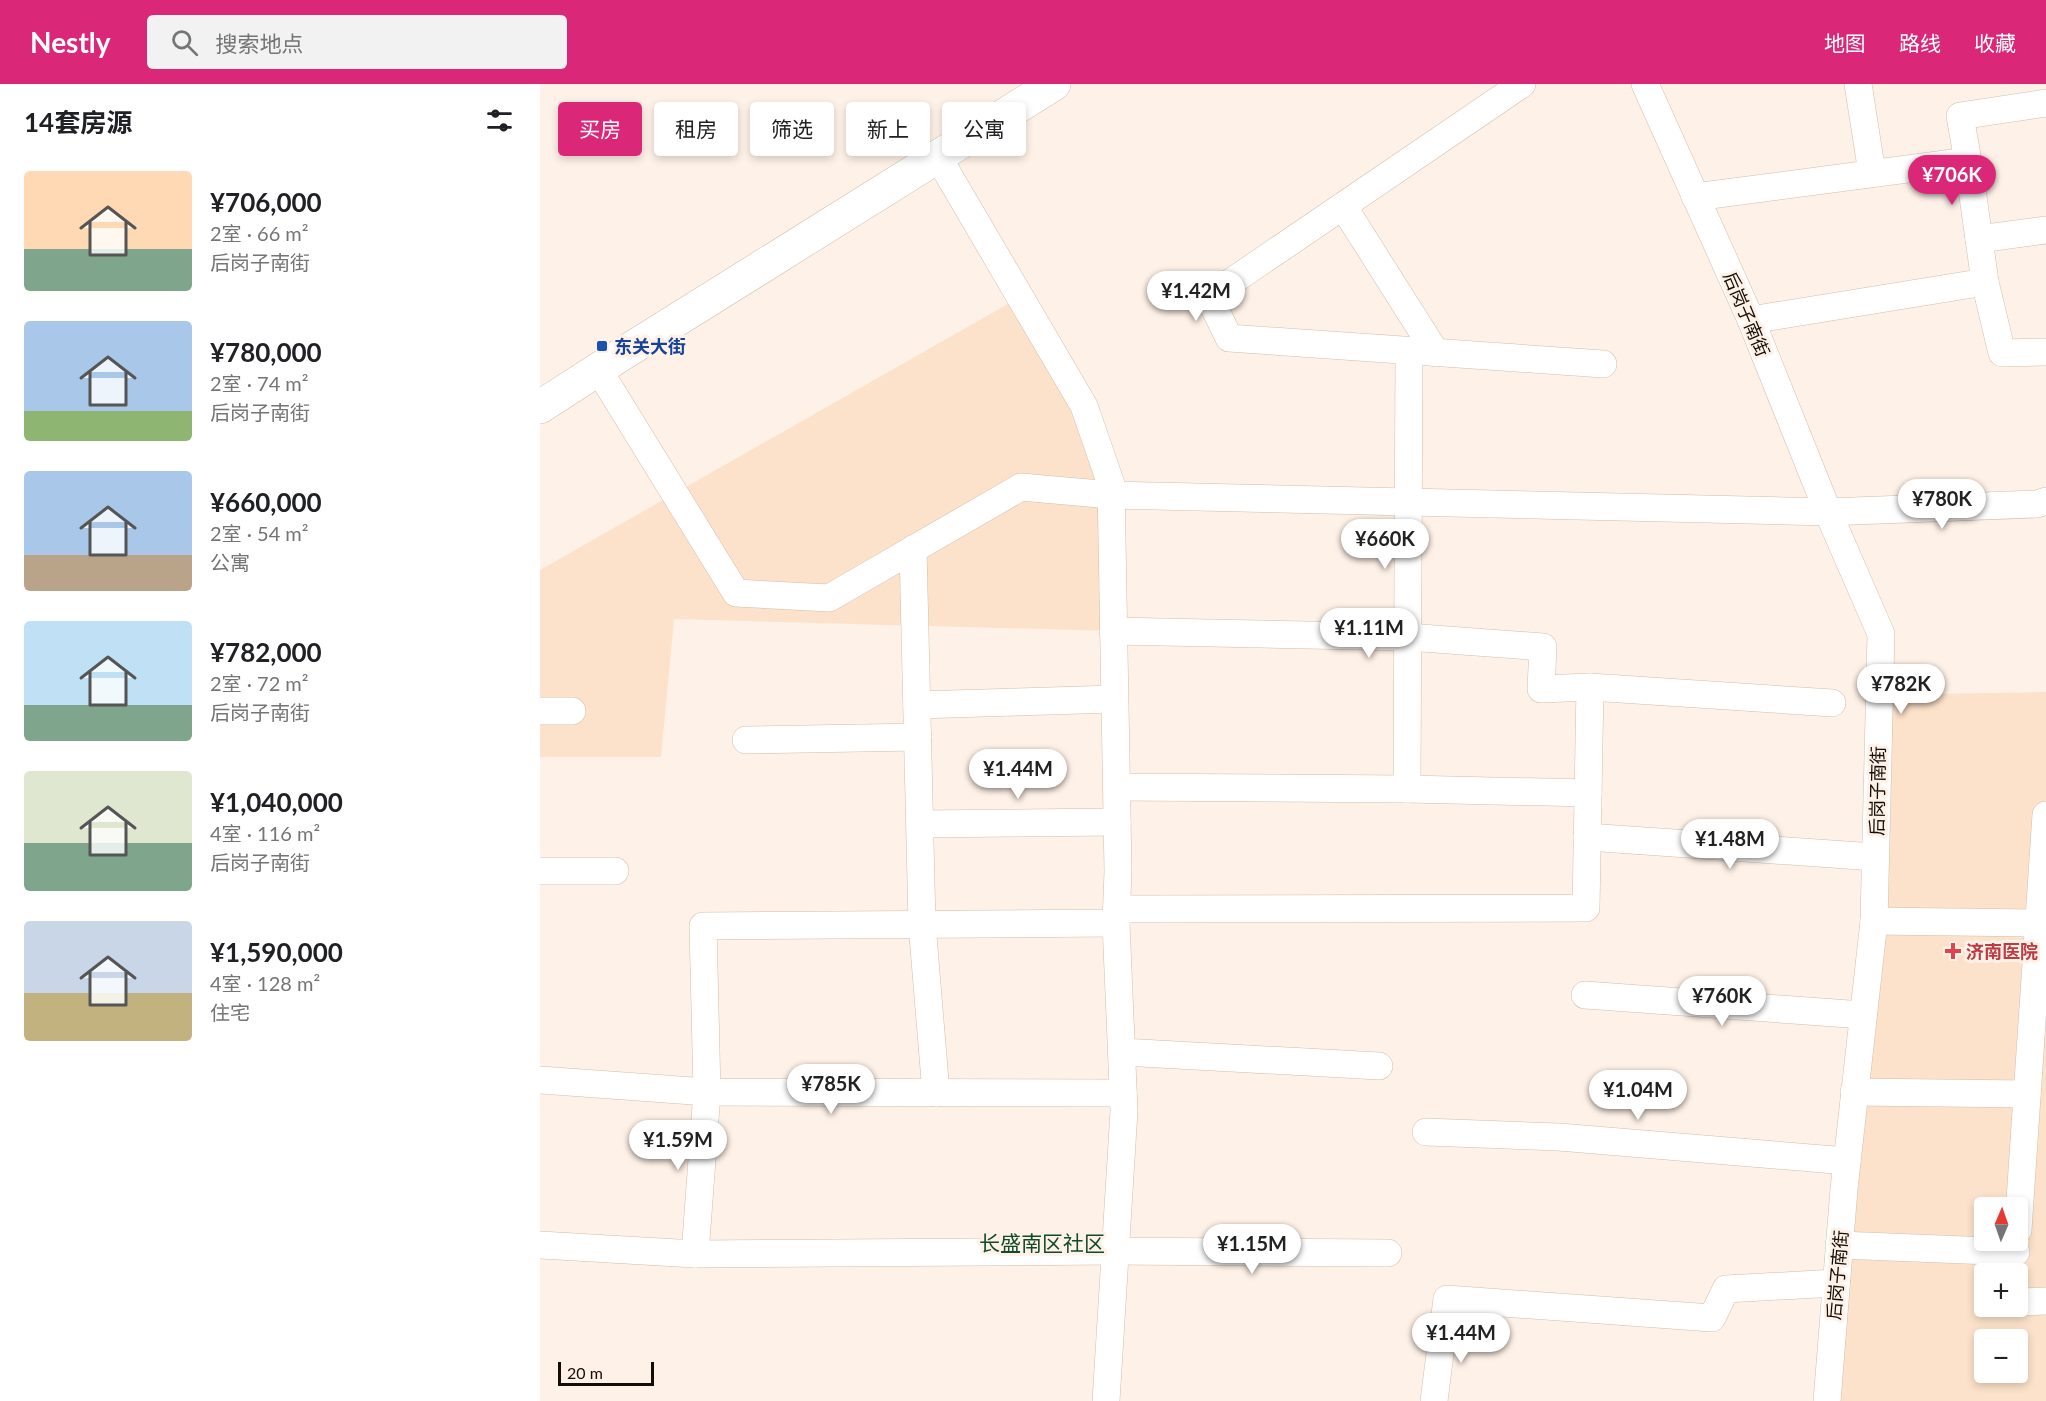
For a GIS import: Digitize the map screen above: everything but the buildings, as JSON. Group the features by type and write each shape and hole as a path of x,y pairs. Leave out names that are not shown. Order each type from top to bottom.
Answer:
{"main road":[{"path":"540,407 1054,84"}],"street":[{"path":"1522,84 1209,297 1229,338 1603,364"},
{"name":"后岗子南街","path":"1645,84 1750,320 1828,512 1881,634 1874,921 1847,1161 1827,1401"},
{"path":"1858,84 1872,173"},
{"path":"2046,103 1960,116 1985,282 2002,353 2046,352"},
{"path":"938,156 1084,406 1111,484 1118,822 1117,916 1123,1093 1106,1401"},
{"path":"1695,197 1968,161"},
{"path":"1343,206 1436,353"},
{"path":"1979,238 2046,230"},
{"path":"1750,320 1985,282"},
{"path":"1407,789 1409,351"},
{"path":"598,369 736,593 829,598 1021,487 1111,495 1828,512 2037,504 2046,501"},
{"path":"913,549 922,924 936,1093"},
{"path":"1113,631 1408,637 1543,647 1541,689 1590,687 1832,703"},
{"path":"695,1254 707,1092 703,926 922,924 1117,916 1586,908 1590,687"},
{"path":"917,705 1114,699"},
{"path":"540,711 572,711"},
{"path":"746,741 918,738"},
{"path":"1116,787 1588,793"},
{"path":"2020,1197 2046,815"},
{"path":"920,824 1118,822"},
{"path":"1587,837 1875,857"},
{"path":"540,871 615,871"},
{"path":"1874,921 2038,923"},
{"path":"1585,995 1863,1015"},
{"path":"1122,1052 1379,1066"},
{"path":"540,1080 707,1092 1123,1093"},
{"path":"1854,1092 2027,1094"},
{"path":"1426,1132 1559,1137 1847,1161"},
{"path":"540,1245 695,1254 1115,1251 1388,1253"},
{"path":"1839,1245 1974,1248"},
{"path":"1434,1401 1447,1299 1712,1318 1726,1289 1836,1283"},
{"path":"2028,1302 2046,1301"}],"shaded area":[{"path":"1020,297 1111,484 1113,631 674,619 661,757 540,757 540,570"},
{"name":"济南医院","path":"2046,692 2046,1401 1826,1401 1879,695"}],"place":[{"name":"东关大街","path":"602,346"},
{"name":"济南医院","path":"1953,951"}],"district":[{"name":"长盛南区社区","path":"1042,1242"}]}
